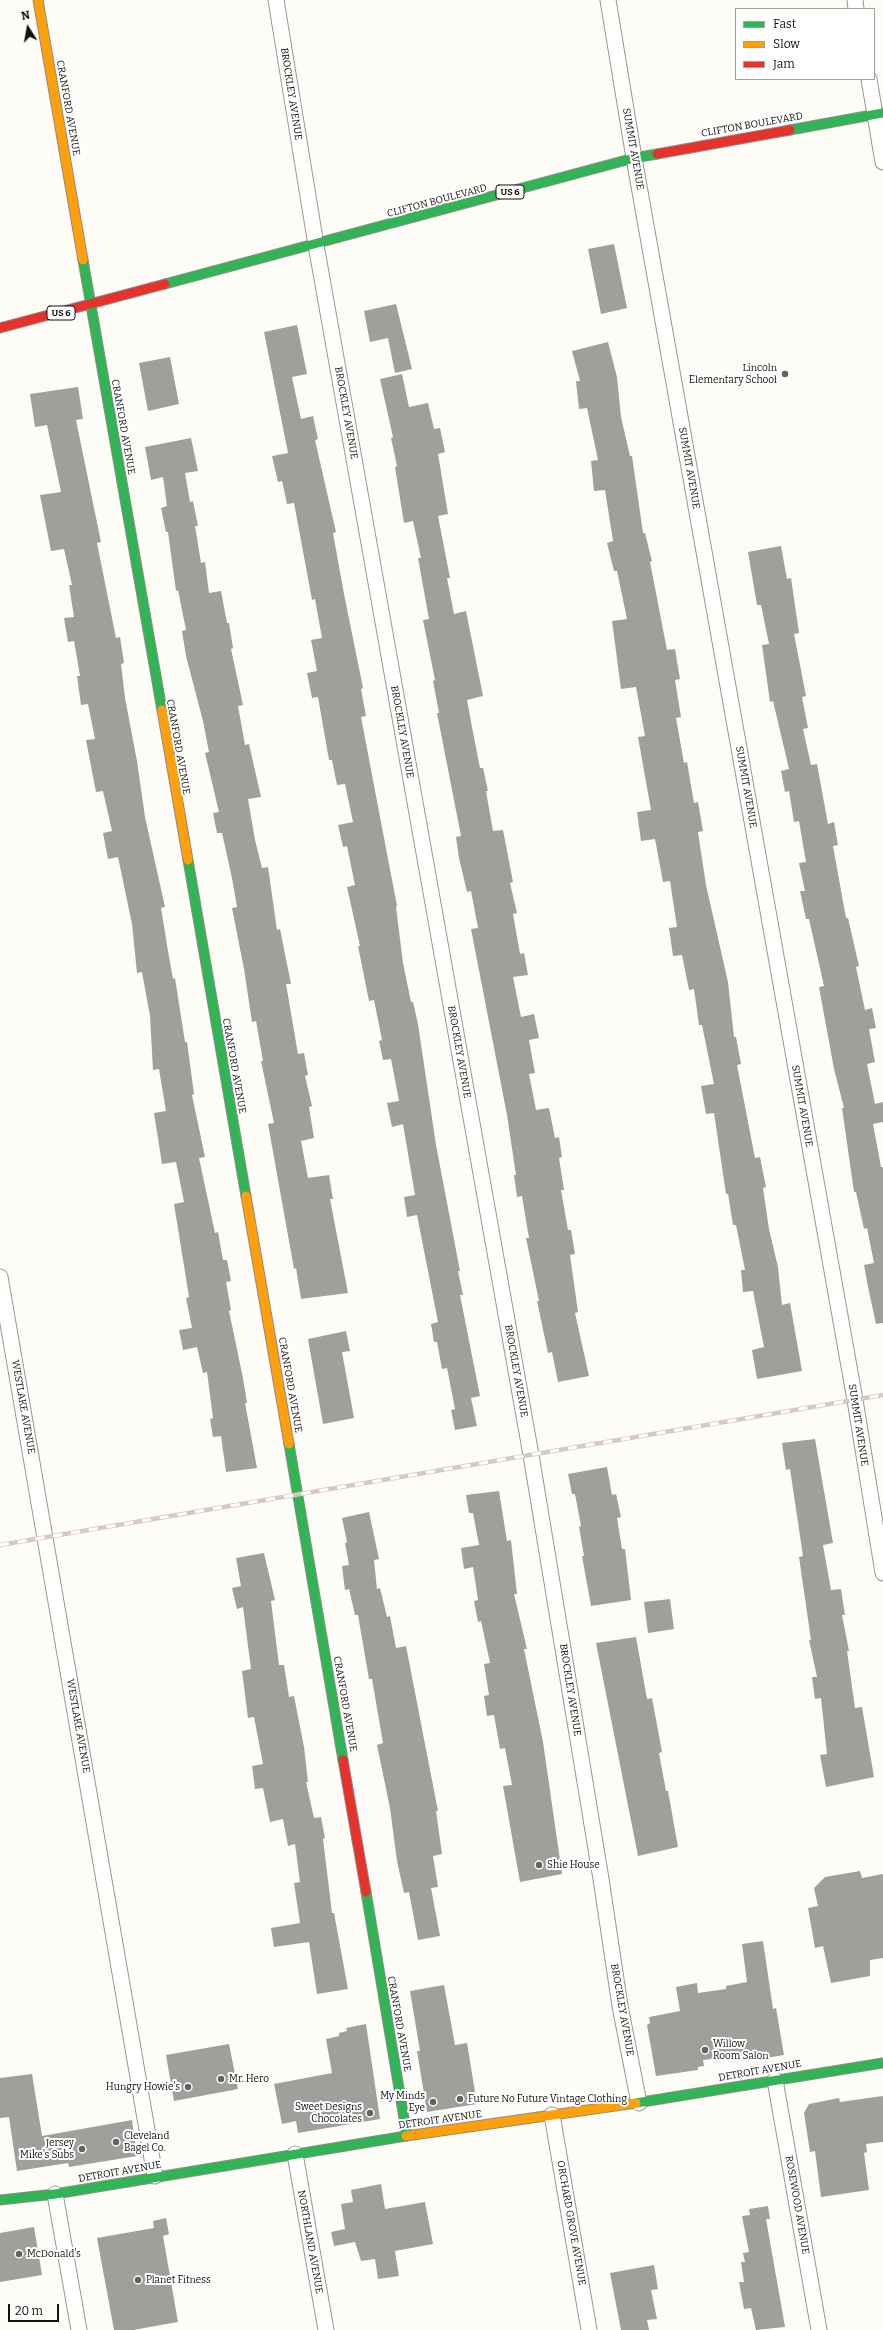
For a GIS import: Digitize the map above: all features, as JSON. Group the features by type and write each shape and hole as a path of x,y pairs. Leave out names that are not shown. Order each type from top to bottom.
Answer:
{"street":[{"name":"CRANFORD AVENUE","path":"38,0 295,1478 407,2136"},
{"name":"BROCKLEY AVENUE","path":"276,0 316,245 529,1447 601,1879 620,2006 639,2104"},
{"name":"SUMMIT AVENUE","path":"608,0 634,158 852,1384 883,1573"},
{"path":"869,80 879,113 883,162"},
{"name":"CLIFTON BOULEVARD","path":"0,328 316,245 634,158 879,113"},
{"name":"WESTLAKE AVENUE","path":"0,1277 155,2176"},
{"name":"DETROIT AVENUE","path":"0,2200 55,2194 155,2176 407,2136 639,2104 883,2063"},
{"name":"ROSEWOOD AVENUE","path":"775,2080 819,2330"},
{"name":"ORCHARD GROVE AVENUE","path":"552,2115 589,2330"},
{"name":"NORTHLAND AVENUE","path":"295,2154 326,2330"},
{"path":"55,2194 79,2330"}],"building":[{"path":"614,244 627,308 601,314 588,249"},
{"path":"396,304 412,369 395,373 388,338 370,342 364,311"},
{"path":"297,325 307,374 292,377 301,419 313,416 318,439 315,440 336,532 333,533 363,688 361,689 366,716 361,717 397,906 403,963 411,1002 413,1002 418,1024 436,1145 460,1271 458,1271 463,1295 460,1295 480,1396 471,1398 477,1426 455,1430 451,1410 455,1409 447,1368 442,1369 437,1342 434,1342 431,1324 438,1322 417,1215 407,1217 404,1197 415,1195 403,1124 392,1127 387,1103 399,1101 391,1059 383,1060 379,1041 382,1040 374,1000 369,1001 358,946 360,946 347,887 355,885 347,846 343,847 338,825 353,822 345,784 337,785 332,760 329,760 318,697 312,698 307,673 317,671 311,640 322,638 315,599 312,600 294,503 287,504 282,481 278,482 272,456 288,453 264,332"},
{"path":"608,342 617,377 621,417 630,456 632,456 643,533 645,533 652,561 650,562 667,650 675,649 680,679 675,680 681,717 676,718 684,763 687,762 694,803 698,802 703,831 698,832 706,885 728,982 734,1037 736,1037 741,1064 737,1065 755,1158 760,1157 766,1187 763,1188 769,1229 778,1267 782,1305 790,1303 802,1371 757,1379 752,1350 764,1347 753,1291 743,1292 741,1270 745,1270 736,1225 733,1225 728,1194 726,1194 714,1113 706,1114 701,1086 714,1084 702,1025 699,1025 694,989 689,990 682,955 673,956 669,928 677,927 670,881 663,882 655,839 641,841 637,812 651,810 638,737 645,736 636,687 621,689 612,621 627,619 617,571 614,571 607,543 613,541 605,490 594,491 591,461 598,460 587,408 579,409 576,381 580,381 572,351"},
{"path":"170,357 179,404 148,411 139,363"},
{"path":"402,374 409,407 428,403 434,429 440,428 445,452 438,454 448,514 438,516 450,578 447,578 454,614 466,611 483,696 467,700 480,768 483,768 488,791 486,791 493,831 503,830 513,882 510,883 517,913 513,914 520,954 524,953 528,975 513,977 521,1017 534,1014 539,1038 529,1040 535,1073 529,1074 536,1110 549,1108 555,1138 559,1137 562,1157 559,1158 564,1190 561,1190 568,1230 571,1230 575,1254 570,1255 578,1312 575,1313 589,1376 558,1382 552,1352 548,1353 537,1301 539,1301 526,1238 529,1238 522,1196 517,1197 514,1175 516,1175 507,1115 471,929 478,928 471,891 467,892 459,858 456,837 461,836 437,713 439,713 433,681 435,680 423,620 429,619 418,558 421,558 413,521 404,523 395,467 397,466 391,438 393,437 380,379"},
{"path":"78,387 83,419 76,420 101,542 97,543 116,638 120,637 124,663 121,664 125,698 137,761 145,817 165,907 161,908 173,979 175,978 185,1042 187,1042 194,1094 192,1095 205,1157 199,1158 215,1233 218,1232 223,1260 227,1260 231,1281 226,1282 231,1310 229,1311 243,1378 247,1403 245,1403 257,1468 226,1472 221,1436 213,1437 210,1419 213,1418 207,1372 203,1373 197,1347 183,1350 179,1330 192,1328 186,1298 189,1297 174,1204 184,1202 176,1162 162,1164 154,1113 166,1111 159,1069 153,1070 150,1016 142,972 137,973 132,924 118,857 108,859 103,833 112,831 103,791 96,792 86,740 95,739 88,704 81,705 77,676 80,676 74,641 68,642 64,618 74,617 69,585 72,585 64,549 51,551 40,495 61,492 47,425 35,427 30,394"},
{"path":"191,438 198,471 185,473 190,502 193,501 198,526 195,526 201,563 205,562 209,593 221,591 227,623 229,623 233,648 231,649 243,705 238,706 245,745 249,744 261,797 248,799 255,840 262,868 268,867 277,930 280,929 291,984 286,984 298,1054 304,1053 308,1075 305,1076 312,1106 309,1107 314,1138 301,1141 308,1178 329,1175 333,1199 330,1199 348,1293 301,1299 296,1268 294,1269 268,1124 274,1123 261,1061 263,1061 256,1021 252,1022 244,969 232,908 237,907 232,878 222,833 217,833 213,813 219,812 205,753 209,752 203,721 186,656 182,631 186,630 178,590 176,591 168,532 166,532 161,508 167,506 163,477 151,480 145,447"},
{"path":"781,546 787,579 791,578 799,633 794,634 806,696 802,697 808,728 803,729 811,765 817,764 828,824 834,822 838,845 833,846 846,918 848,918 859,966 856,967 865,1010 872,1008 876,1028 869,1029 875,1062 867,1064 875,1104 883,1102 883,1122 873,1124 881,1167 883,1167 883,1323 876,1324 864,1265 874,1263 867,1228 864,1229 856,1192 854,1192 842,1108 844,1108 834,1069 819,987 824,986 809,919 806,919 800,891 805,891 799,863 806,862 799,821 794,822 789,791 785,792 781,771 789,769 773,701 770,702 762,645 769,644 761,605 757,605 748,552"},
{"path":"346,1331 350,1351 342,1352 354,1418 323,1424 308,1339"},
{"path":"815,1439 833,1543 823,1545 831,1590 841,1589 845,1615 842,1615 849,1651 847,1651 855,1708 862,1707 874,1777 826,1787 820,1755 827,1754 821,1698 815,1699 812,1677 817,1677 809,1640 811,1640 799,1557 803,1556 790,1469 786,1470 782,1443"},
{"path":"607,1467 612,1495 616,1494 621,1517 617,1518 622,1549 625,1549 631,1600 591,1606 582,1556 584,1556 579,1527 581,1526 575,1494 572,1494 568,1474"},
{"path":"499,1491 507,1541 511,1540 517,1594 514,1594 527,1649 524,1649 543,1742 562,1874 520,1882 503,1786 512,1785 505,1748 500,1749 494,1715 487,1716 484,1696 489,1695 484,1664 490,1663 481,1621 478,1622 474,1601 478,1600 473,1567 464,1569 461,1548 479,1545 473,1513 469,1513 466,1495"},
{"path":"369,1512 379,1559 374,1560 377,1589 380,1588 387,1617 390,1616 396,1648 406,1646 438,1811 436,1811 442,1854 433,1856 438,1887 431,1888 440,1936 418,1940 409,1892 404,1893 397,1861 390,1808 377,1745 383,1743 372,1679 369,1679 358,1615 355,1615 349,1589 345,1590 342,1566 349,1565 345,1543 347,1542 342,1518"},
{"path":"264,1553 275,1600 271,1601 279,1665 284,1665 289,1697 294,1696 304,1747 308,1782 306,1782 314,1818 321,1817 325,1838 323,1839 332,1913 334,1913 348,1989 317,1994 309,1942 274,1947 271,1928 300,1923 294,1883 300,1882 295,1844 288,1846 283,1819 270,1822 263,1788 255,1789 252,1766 263,1764 254,1717 248,1718 242,1671 251,1669 243,1607 237,1609 232,1588 241,1586 236,1558"},
{"path":"670,1599 674,1629 648,1633 644,1602"},
{"path":"636,1637 647,1699 652,1698 662,1752 659,1753 666,1791 668,1791 678,1847 638,1856 596,1643"},
{"path":"860,1871 862,1878 883,1874 883,1958 870,1960 870,1976 831,1983 823,1946 815,1948 808,1908 818,1906 814,1888 825,1877"},
{"path":"763,1941 773,2009 776,2008 784,2055 747,2061 746,2055 703,2060 704,2066 698,2067 698,2070 656,2076 647,2025 650,2023 649,2017 680,2011 676,1987 697,1983 698,1993 726,1989 726,1986 747,1982 742,1944"},
{"path":"444,1985 455,2045 467,2043 477,2104 427,2112 417,2051 420,2051 410,1991"},
{"path":"366,2024 380,2119 298,2133 296,2121 282,2124 274,2084 332,2073 326,2039 339,2036 339,2033 347,2031 346,2028"},
{"path":"229,2044 238,2089 174,2101 166,2055"},
{"path":"32,2074 42,2136 132,2120 137,2156 69,2167 68,2163 17,2171 9,2117 0,2118 0,2078"},
{"path":"883,2096 883,2142 866,2144 867,2152 864,2153 869,2190 821,2197 815,2151 810,2152 804,2113 809,2104 839,2098 840,2102"},
{"path":"381,2184 385,2209 425,2202 433,2244 395,2251 399,2276 378,2279 375,2259 361,2261 355,2242 334,2246 331,2232 345,2229 341,2204 353,2202 351,2190"},
{"path":"768,2206 770,2219 766,2219 785,2327 756,2330 751,2308 744,2309 739,2282 744,2282 741,2262 745,2262 743,2253 749,2252 742,2216 750,2215 749,2209"},
{"name":"Planet Fitness","path":"166,2218 169,2234 163,2236 178,2322 133,2330 114,2330 97,2238 154,2228 153,2221"},
{"name":"McDonald's","path":"34,2227 42,2275 0,2282 0,2233"},
{"path":"654,2265 658,2289 651,2290 657,2319 647,2320 649,2330 621,2330 610,2273"}],"railway":[{"path":"0,1545 883,1395"}],"traffic: fast":[{"path":"790,130 883,113"},
{"path":"165,284 634,158 657,154"},
{"path":"83,260 162,710"},
{"path":"188,860 246,1196"},
{"path":"289,1444 343,1760"},
{"path":"366,1892 407,2136"},
{"path":"636,2103 883,2063"},
{"path":"0,2200 55,2194 406,2136"}],"traffic: slow":[{"path":"38,0 83,260"},
{"path":"162,710 188,860"},
{"path":"246,1196 289,1444"},
{"path":"406,2136 636,2103"}],"traffic: jam":[{"path":"657,154 790,130"},
{"path":"0,328 165,284"},
{"path":"343,1760 366,1892"}],"place":[{"name":"Lincoln Elementary School","path":"785,374"},
{"name":"Shie House","path":"539,1865"},
{"name":"Willow Room Salon","path":"705,2050"},
{"name":"Mr. Hero","path":"221,2079"},
{"name":"Hungry Howie's","path":"188,2087"},
{"name":"Future No Future Vintage Clothing","path":"460,2099"},
{"name":"My Minds Eye","path":"433,2102"},
{"name":"Sweet Designs Chocolates","path":"370,2113"},
{"name":"Cleveland Bagel Co.","path":"116,2142"},
{"name":"Jersey Mike's Subs","path":"82,2149"},
{"name":"McDonald's","path":"19,2254"},
{"name":"Planet Fitness","path":"138,2280"}]}
